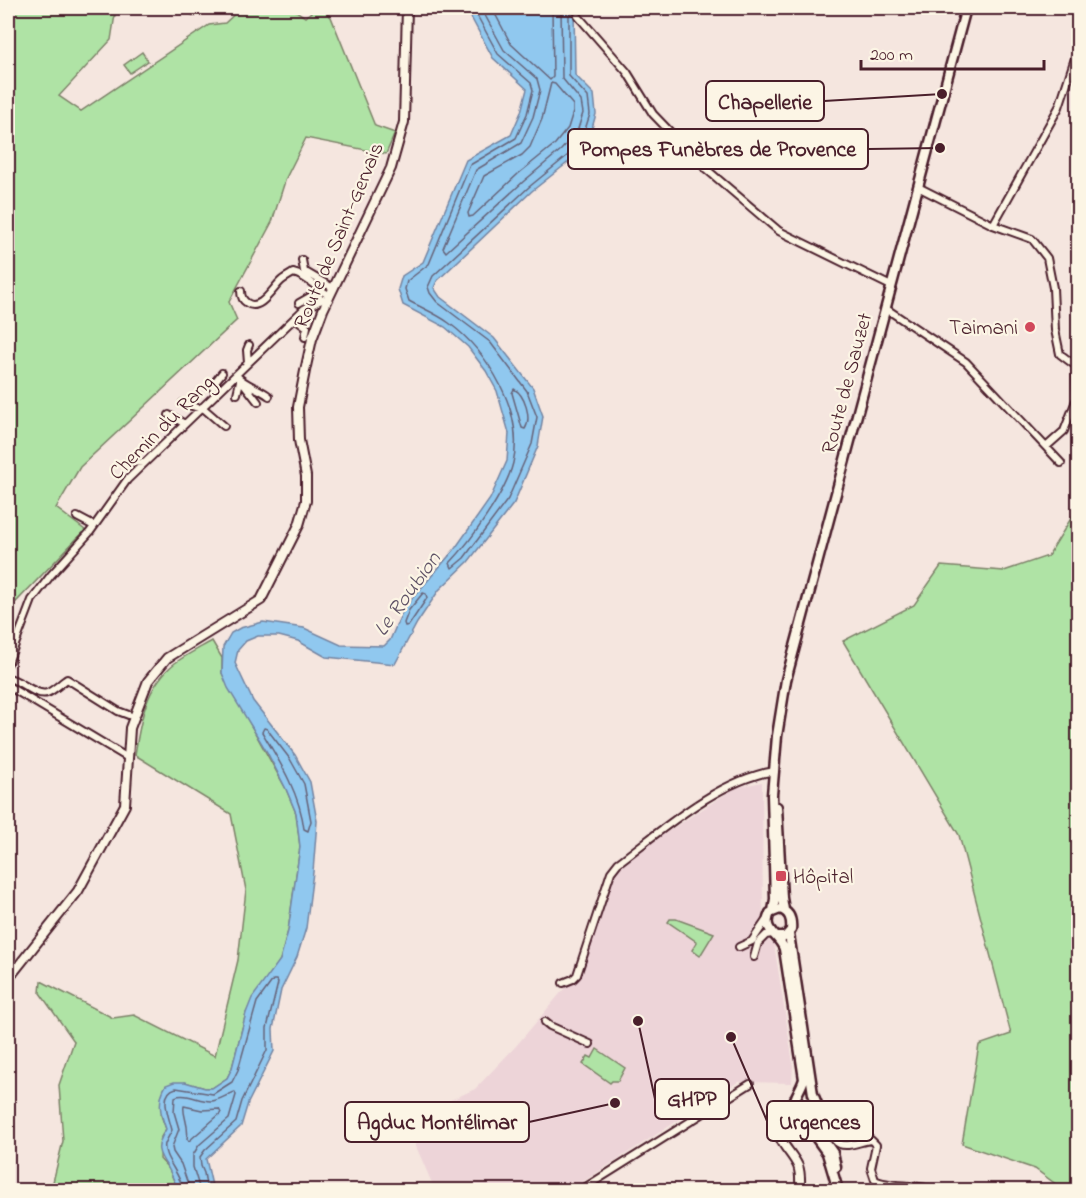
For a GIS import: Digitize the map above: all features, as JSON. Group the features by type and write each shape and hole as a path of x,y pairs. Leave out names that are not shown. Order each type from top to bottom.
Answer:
{"main road":[{"name":"Route de Sauzet","path":"770,914 775,899 772,795 781,707 791,654 966,8"},
{"name":"Route de Sauzet","path":"775,771 784,910"},
{"path":"784,910 791,919 789,934 813,1094 817,1101 814,1126 833,1153 840,1191 827,1153 798,1113 794,1098 800,1091 804,1079 784,949 769,929 770,914 784,910"},
{"path":"775,936 789,934"},
{"path":"800,1091 807,1090 813,1094"},
{"path":"798,1113 814,1111"}],"street":[{"name":"Route de Saint-Gervais","path":"8,979 78,891 124,805 130,728 148,681 167,658 261,600 299,525 306,501 306,476 299,440 298,407 312,339 328,295 391,168 404,122 407,8"},
{"path":"579,16 627,72 653,114 721,182 778,231 891,286"},
{"path":"993,225 1059,107 1078,49"},
{"path":"918,187 993,225 1032,239 1047,258 1053,288 1055,330 1060,354 1076,366 1077,398 1064,431 1046,447"},
{"path":"302,260 304,271 328,295"},
{"path":"241,291 241,297 245,302 250,305 257,304 281,280 293,273 302,275 328,295"},
{"path":"299,303 313,295 328,295"},
{"name":"Chemin du Rang","path":"8,663 32,600 94,526 127,480 217,393 240,380 248,363 304,309 328,295"},
{"path":"885,309 966,362 1061,463"},
{"path":"298,315 299,321 307,327 305,337"},
{"path":"248,363 249,345"},
{"path":"217,393 213,387 222,373"},
{"path":"237,394 240,380"},
{"path":"240,380 269,396"},
{"path":"240,380 258,402"},
{"path":"183,403 201,408 224,426"},
{"path":"169,415 185,424"},
{"path":"129,462 144,463"},
{"path":"98,508 105,512"},
{"path":"77,517 94,526"},
{"path":"8,678 14,678 41,693 47,693 67,680 118,711 134,717"},
{"path":"8,686 128,758"},
{"path":"562,983 577,975 611,872 618,863 708,797 752,777 775,771"},
{"path":"739,947 752,941 770,914"},
{"path":"754,957 758,943 766,935 775,936"},
{"path":"545,1022 590,1044"},
{"path":"581,1191 750,1084"},
{"path":"814,1111 825,1115 834,1141 845,1145 871,1140 876,1144 871,1168 874,1180 934,1191"},
{"path":"798,1113 787,1115 779,1122 778,1131 782,1143 798,1167 800,1191"},
{"path":"592,1184 596,1191"}],"shaded area":[{"path":"762,782 763,927 765,938 774,944 793,1063 792,1083 738,1082 570,1190 435,1190 405,1121 475,1089 516,1046 575,976 613,867 735,788"}],"green space":[{"path":"8,8 116,8 111,40 59,96 81,111 209,25 225,23 241,8 292,8 305,17 316,8 321,8 331,17 375,126 395,133 386,154 306,138 286,178 272,222 229,302 237,320 80,467 56,508 85,530 16,602 8,599"},
{"path":"142,52 148,61 130,73 124,65"},
{"path":"1078,507 1078,1190 1064,1190 1035,1169 962,1144 979,1045 1011,1034 959,835 843,641 914,605 941,566 1004,571 1048,556"},
{"path":"212,641 222,658 222,673 286,789 296,813 300,847 288,931 280,960 246,1013 232,1068 227,1078 212,1088 185,1082 161,1115 166,1129 161,1137 160,1159 169,1169 178,1190 70,1190 53,1182 63,1141 59,1085 74,1041 40,993 41,981 113,1018 134,1015 215,1056 238,960 246,890 231,814 135,755 142,717 157,682 175,663"},
{"path":"670,919 676,919 714,933 700,956 692,950 697,942 668,922"},
{"path":"597,1049 625,1068 618,1081 610,1083 583,1064 588,1056 592,1058"}],"water":[{"path":"466,8 574,8 575,75 594,94 596,114 589,139 571,160 532,191 437,281 434,288 440,297 494,338 533,388 543,416 538,446 514,503 468,562 439,590 417,623 395,664 326,657 298,641 279,636 258,636 246,641 238,650 235,663 253,701 295,755 310,782 317,821 313,872 306,928 297,957 281,990 273,1029 274,1051 248,1103 241,1126 206,1159 213,1190 178,1190 159,1149 160,1140 166,1129 160,1107 161,1096 166,1085 174,1082 212,1088 227,1078 252,998 280,960 288,931 300,847 296,813 286,789 267,752 228,688 222,673 223,647 231,633 240,628 263,622 304,628 341,645 384,646 390,640 404,608 454,550 490,499 507,461 509,433 497,391 486,371 468,347 445,327 403,305 398,289 402,276 423,262 466,160 511,135 521,112 527,89 493,58"}],"place":[{"name":"Chapellerie","path":"942,94"},
{"name":"Pompes Funèbres de Provence","path":"940,148"},
{"name":"Taimani","path":"1030,327"},
{"name":"Hôpital","path":"781,876"},
{"name":"GHPP","path":"638,1021"},
{"name":"Urgences","path":"731,1037"},
{"name":"Agduc Montélimar","path":"615,1103"}],"water label":[{"name":"Le Roubion","path":"406,593"}]}
